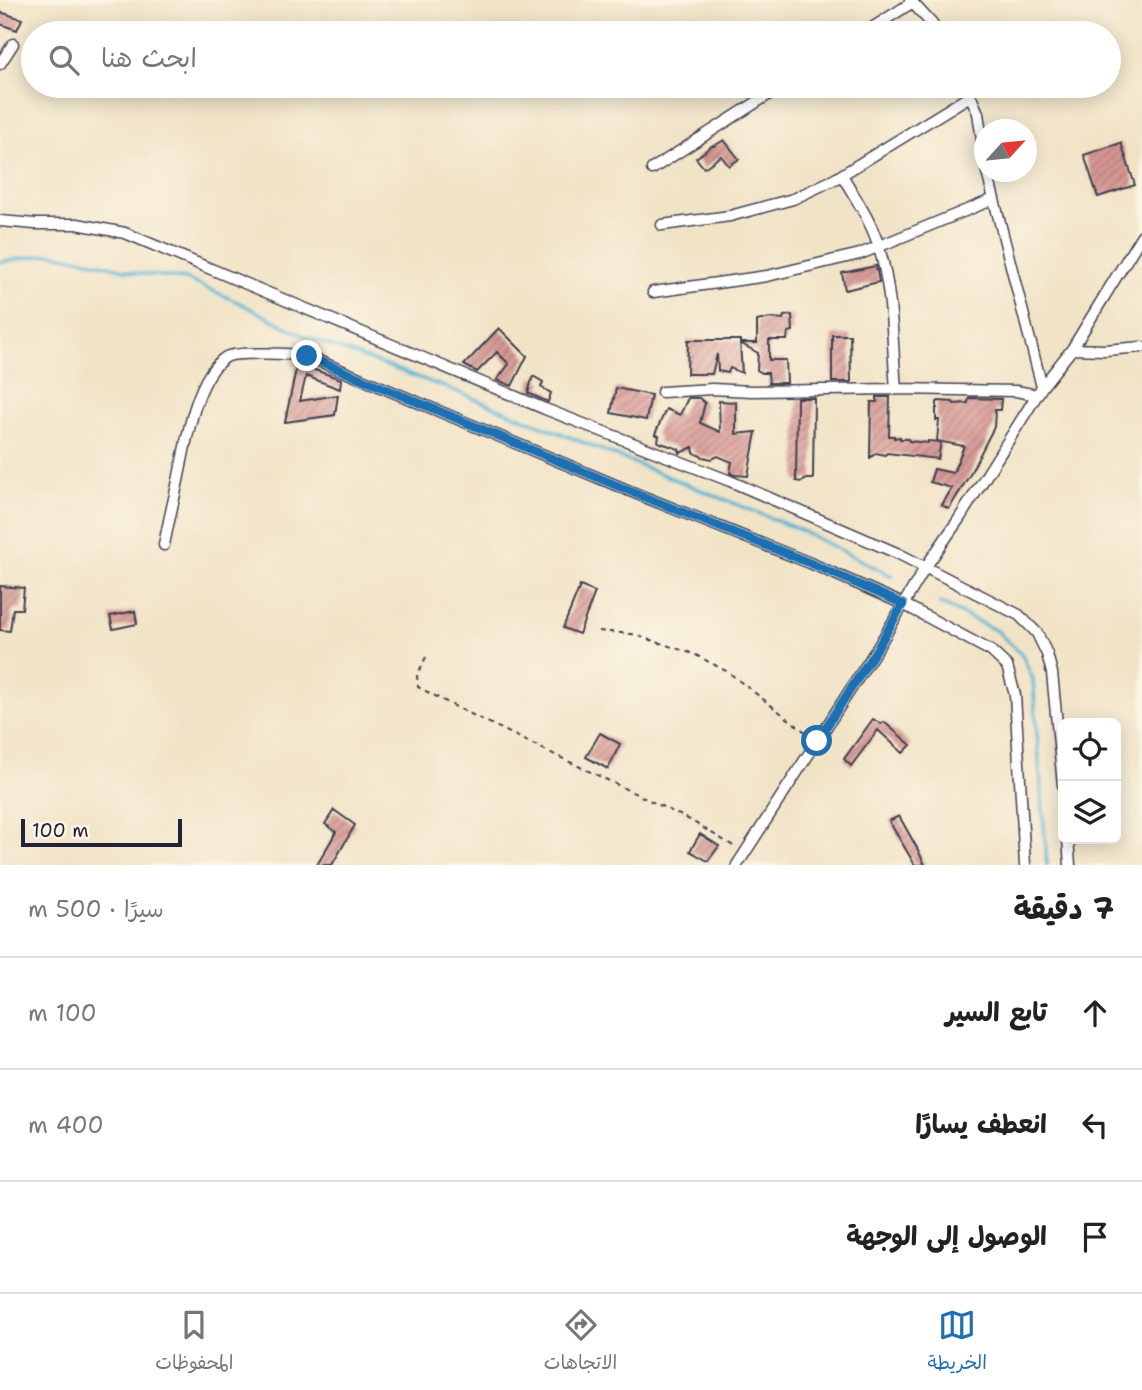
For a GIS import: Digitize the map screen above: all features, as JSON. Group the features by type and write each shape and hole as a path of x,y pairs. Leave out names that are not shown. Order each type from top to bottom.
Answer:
{"street":[{"path":"882,21 911,1 929,21"},
{"path":"0,64 13,44"},
{"path":"652,169 763,98"},
{"path":"662,225 730,215 793,199 842,175 958,98"},
{"path":"971,98 979,119"},
{"path":"842,175 879,246 889,292 896,389"},
{"path":"990,182 1040,391"},
{"path":"653,292 767,276 860,254 994,199"},
{"path":"0,221 77,224 125,233 545,409 730,481 899,554 1020,615 1037,633 1052,673 1063,781"},
{"path":"737,865 878,647 925,568 1040,391 1072,349 1142,235"},
{"path":"1072,349 1142,347"},
{"path":"164,545 189,426 206,380 228,356 289,353 307,356 810,563 903,604 991,651 1007,666 1014,695 1026,865"},
{"path":"662,392 712,389 1040,391"},
{"path":"1068,844 1070,865"}],"path":[{"path":"599,631 632,634 694,654 728,672 817,741"},
{"path":"426,657 416,676 418,687 690,820 745,853"}],"building":[{"path":"0,12 22,19 17,30 0,24"},
{"path":"724,140 739,159 729,166 721,156 704,168 696,158"},
{"path":"1121,143 1135,185 1098,197 1084,155"},
{"path":"876,266 879,282 845,290 842,273"},
{"path":"792,315 793,331 788,332 787,340 769,340 769,360 786,360 787,383 769,383 768,373 757,370 758,353 740,343 757,343 757,321 783,319 784,316"},
{"path":"499,328 527,356 512,386 497,380 509,364 497,352 477,372 464,365"},
{"path":"832,335 850,335 851,382 832,382"},
{"path":"688,340 740,340 742,373 730,368 728,373 718,371 717,354 712,374 687,374"},
{"path":"297,364 341,379 340,389 306,376 300,401 338,395 335,415 285,422"},
{"path":"533,376 543,382 541,387 551,393 548,402 528,393"},
{"path":"616,388 651,395 646,420 611,413"},
{"path":"877,397 890,397 889,436 909,441 941,442 938,459 887,453 876,453 870,458 871,402 877,402"},
{"path":"688,398 699,398 705,403 700,423 720,432 719,401 736,402 736,434 756,432 748,476 730,473 732,462 718,456 712,459 703,457 694,453 693,447 680,453 679,449 658,442 659,436 655,434 666,409 680,415"},
{"path":"797,398 814,398 813,479 801,482 796,481"},
{"path":"969,398 1001,399 1000,410 995,410 994,427 949,509 942,505 952,488 930,482 934,469 953,473 964,446 937,441 937,402 968,403"},
{"path":"0,586 24,588 22,609 13,609 10,631 0,630"},
{"path":"580,586 595,592 579,634 563,628"},
{"path":"135,611 137,624 113,629 110,616"},
{"path":"873,719 881,724 884,722 911,745 903,753 878,730 851,766 844,759"},
{"path":"600,733 620,744 608,769 586,757"},
{"path":"334,810 355,825 332,865 317,865 336,832 325,824"},
{"path":"899,816 925,865 915,865 889,821"},
{"path":"700,834 719,846 708,861 690,851"}],"waterway":[{"path":"0,262 52,254 136,273 186,279 304,336 458,392 800,530 892,576"},
{"path":"940,603 997,631 1022,655 1033,679 1047,865"}],"route":[{"path":"307,356 810,563 903,604 817,741"}]}
